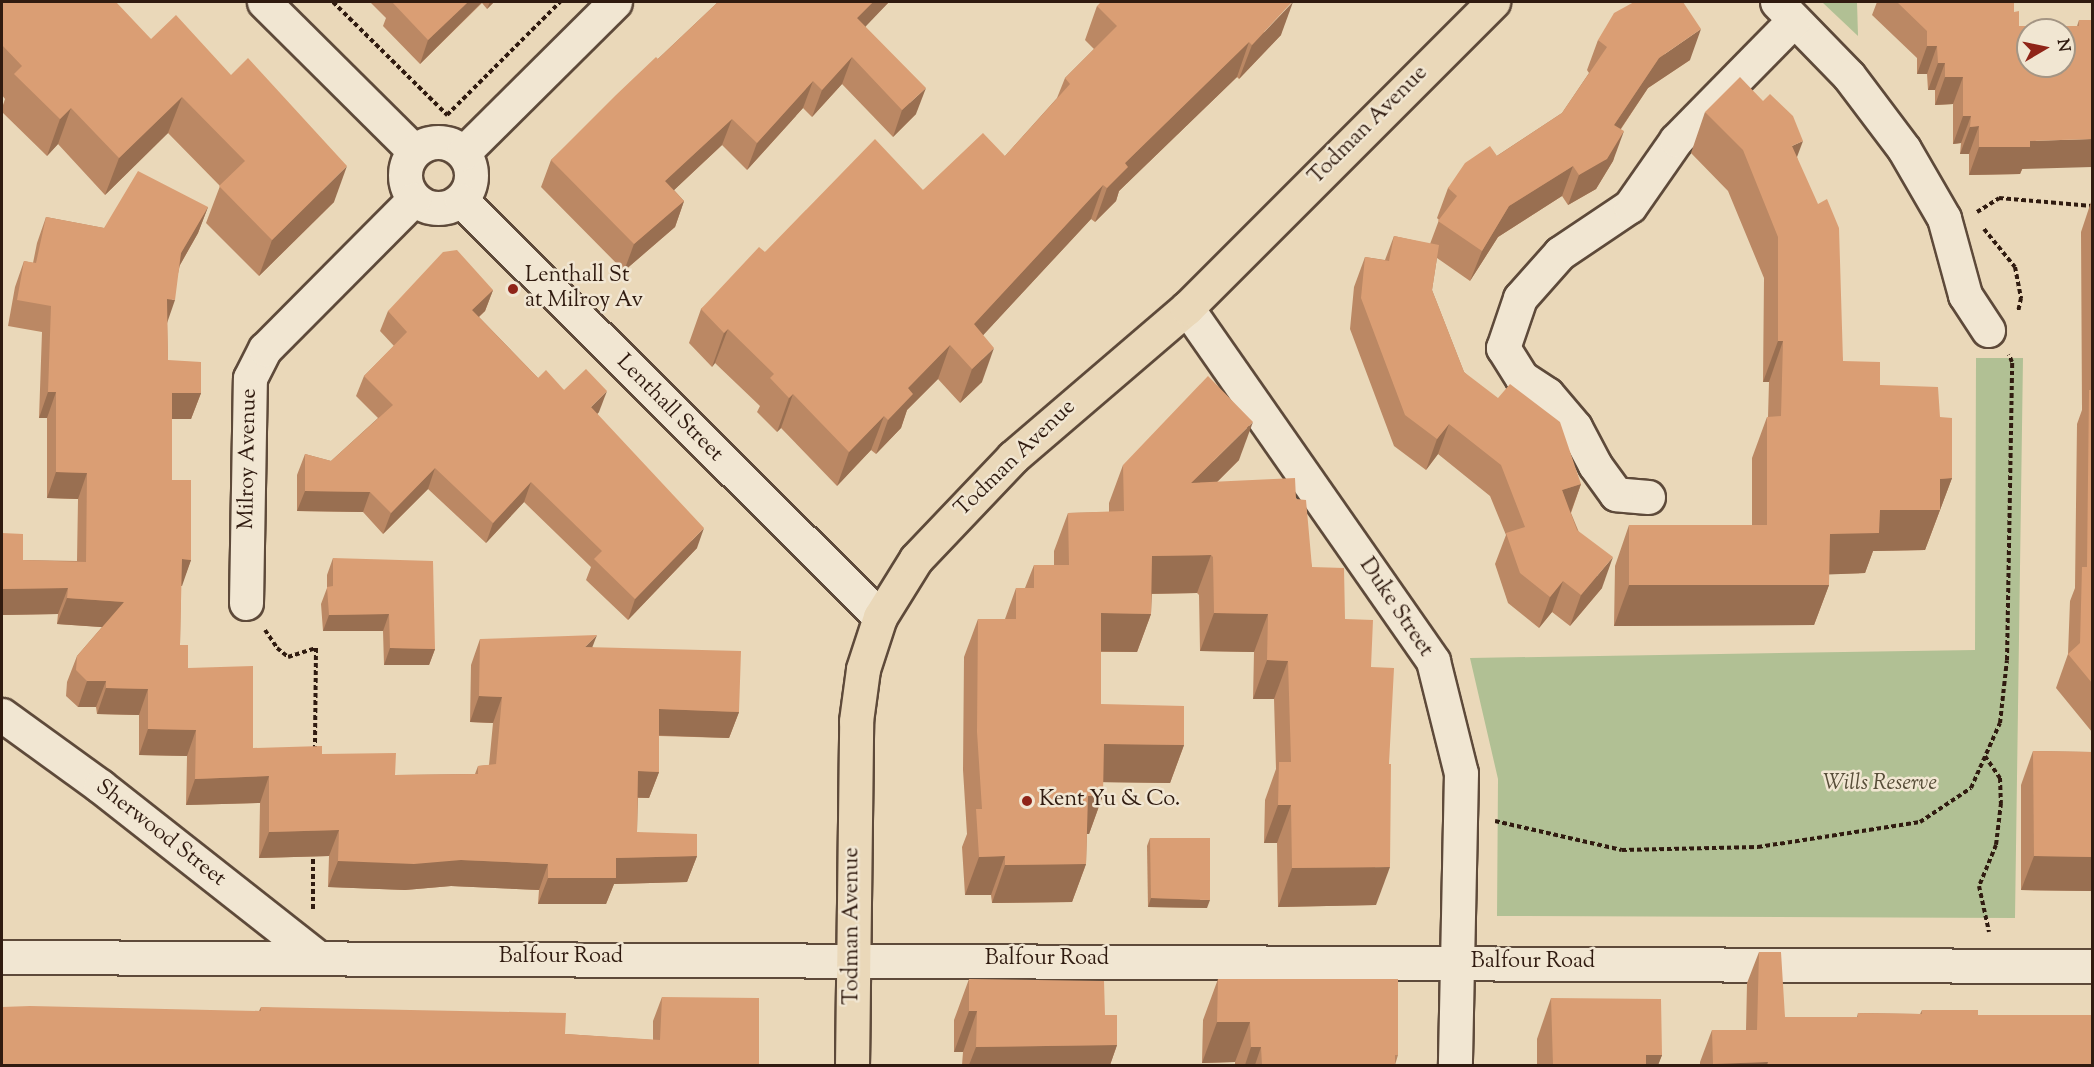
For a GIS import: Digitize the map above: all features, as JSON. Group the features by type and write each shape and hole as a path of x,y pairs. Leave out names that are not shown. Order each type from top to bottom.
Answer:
{"main road":[{"name":"Todman Avenue","path":"852,1065 856,721 864,669 880,617 916,559 1013,456 1187,308 1493,2"}],"street":[{"path":"264,2 414,151"},
{"path":"463,153 615,2"},
{"path":"1648,497 1616,494 1595,465 1575,427 1547,394 1522,378 1503,348 1520,298 1526,290 1560,253 1630,206 1676,140 1785,10 1849,76 1904,149 1944,218 1965,295 1994,334"},
{"path":"433,142 444,142 463,153 471,171 467,192 461,200 442,209 432,209 414,199 404,180 408,160 414,151 433,142"},
{"name":"Milroy Avenue","path":"246,603 250,378 265,349 414,199"},
{"name":"Lenthall Street","path":"461,200 880,617"},
{"name":"Duke Street","path":"1187,308 1433,662 1461,773 1462,814 1455,963 1455,1065"},
{"name":"Sherwood Street","path":"2,715 100,786 317,957"},
{"name":"Balfour Road","path":"2,957 2092,966"}],"path":[{"path":"333,2 447,115 560,2"},
{"path":"1972,216 1999,198 2092,206"},
{"path":"1462,814 1622,850 1758,846 1920,822 1971,788 2000,723 2007,660 2012,362 1994,334 2014,324 2022,298 2015,267 1979,224"},
{"path":"246,603 277,648 288,657 316,648 315,755"},
{"path":"1985,756 2001,778 1996,845 1979,886 1989,930 1987,966"},
{"path":"314,850 313,922 317,957"}],"green space":[{"path":"1822,2 1857,2 1858,36"},
{"name":"Wills Reserve","path":"1976,358 2023,358 2015,918 1497,916 1498,779 1470,658 1975,650"}],"building":[{"path":"2,2 116,2 151,39 176,15 231,75 248,58 347,166 272,240 219,186 245,161 182,97 119,158 71,108 60,119 14,74 22,66 2,45"},
{"path":"392,2 468,2 428,40"},
{"path":"718,2 873,2 857,18 926,88 902,110 852,57 822,90 813,81 757,143 732,119 665,181 684,201 634,244 551,160 656,57 658,59"},
{"path":"1101,2 1292,2 1252,45 1249,42 1125,163 1128,167 1107,188 1103,185 974,324 994,348 972,369 950,345 908,388 913,394 888,420 884,416 849,452 793,394 789,398 770,378 774,374 728,329 724,333 701,309 759,247 765,252 875,139 923,190 983,133 1005,156 1070,84 1065,78 1117,26 1097,6"},
{"path":"1634,2 1683,2 1701,29 1659,58 1614,125 1624,131 1607,159 1579,175 1573,166 1509,206 1482,251 1438,221 1457,196 1448,188 1465,163 1490,146 1497,156 1562,113 1607,47 1598,40 1614,13"},
{"path":"1897,2 2014,2 2014,12 2019,11 2019,18 2016,18 2016,78 2076,78 2076,26 2079,26 2079,20 2092,20 2092,139 2030,141 2030,147 1979,147 1979,126 1970,127 1971,116 1963,116 1963,77 1945,77 1945,63 1938,63 1937,46 1927,46 1927,31"},
{"path":"1740,77 1763,101 1770,94 1793,116 1803,141 1792,146 1818,204 1827,199 1839,228 1843,361 1880,362 1880,385 1938,387 1940,417 1952,418 1952,478 1940,479 1940,510 1880,510 1879,533 1830,534 1829,585 1629,585 1629,525 1767,525 1767,417 1781,416 1783,341 1778,341 1778,237 1743,150 1705,112"},
{"path":"138,171 208,207 181,253 175,300 167,299 168,360 201,362 201,393 172,393 172,480 191,480 191,560 182,559 180,645 188,645 188,668 253,666 253,748 322,746 322,754 396,753 395,775 478,774 478,766 496,764 502,697 479,696 480,639 597,635 585,647 741,651 739,712 659,709 659,772 638,771 637,832 697,834 697,856 616,858 616,878 548,878 548,864 461,860 414,864 338,861 339,830 269,832 269,776 195,779 196,730 148,729 148,689 106,688 106,681 87,681 76,670 77,656 124,602 67,598 68,588 2,589 2,533 23,534 23,560 86,562 87,473 56,472 56,392 48,392 51,306 17,300 24,261 36,263 46,217 104,228"},
{"path":"1394,236 1439,245 1432,290 1464,372 1498,398 1510,384 1560,422 1581,484 1562,490 1577,530 1613,557 1581,595 1563,581 1550,597 1520,573 1506,533 1525,527 1501,465 1449,424 1437,439 1405,415 1361,298 1365,257 1389,261"},
{"path":"457,250 493,290 472,310 538,378 546,370 564,390 586,369 607,391 591,407 704,528 635,599 594,559 602,551 531,482 493,523 435,468 391,513 370,492 305,491 305,454 331,461 393,405 364,376 407,332 388,311 443,252"},
{"path":"1208,376 1253,422 1191,483 1295,478 1296,499 1306,500 1312,567 1344,568 1345,619 1373,620 1371,667 1394,668 1389,764 1391,764 1390,867 1292,868 1291,805 1278,805 1279,762 1291,762 1288,661 1267,660 1268,614 1214,613 1213,557 1211,555 1152,556 1151,614 1101,613 1101,704 1184,706 1184,745 1104,744 1103,795 1088,796 1086,864 1005,865 1005,856 979,857 976,809 982,809 977,732 978,619 1016,619 1016,588 1034,588 1034,565 1069,565 1068,513 1124,511 1123,465"},
{"path":"2089,390 2092,390 2092,683 2068,654 2080,643 2082,567 2087,567"},
{"path":"333,558 433,561 435,649 390,648 389,614 329,615 327,587 333,586"},
{"path":"2033,751 2092,752 2092,857 2034,856"},
{"path":"1150,838 1210,838 1210,900 1151,898"},
{"path":"1759,952 1781,952 1785,1017 1858,1017 1858,1013 1922,1014 1922,1010 1978,1010 1978,1015 2092,1015 2092,1065 1768,1065 1768,1062 1713,1064 1712,1030 1757,1030"},
{"path":"969,979 1104,981 1105,1015 1117,1015 1117,1045 976,1047 977,1011 969,1011"},
{"path":"1218,979 1398,979 1398,1055 1395,1055 1395,1065 1262,1065 1261,1047 1251,1047 1250,1022 1217,1022"},
{"path":"662,997 759,998 759,1065 2,1065 2,1007 261,1011 261,1007 566,1013 565,1034 660,1040"},
{"path":"1551,998 1661,999 1662,1055 1646,1055 1646,1065 1553,1065"}],"place":[{"name":"Lenthall St at Milroy Av","path":"513,289"},
{"name":"Kent Yu & Co.","path":"1027,801"}]}
